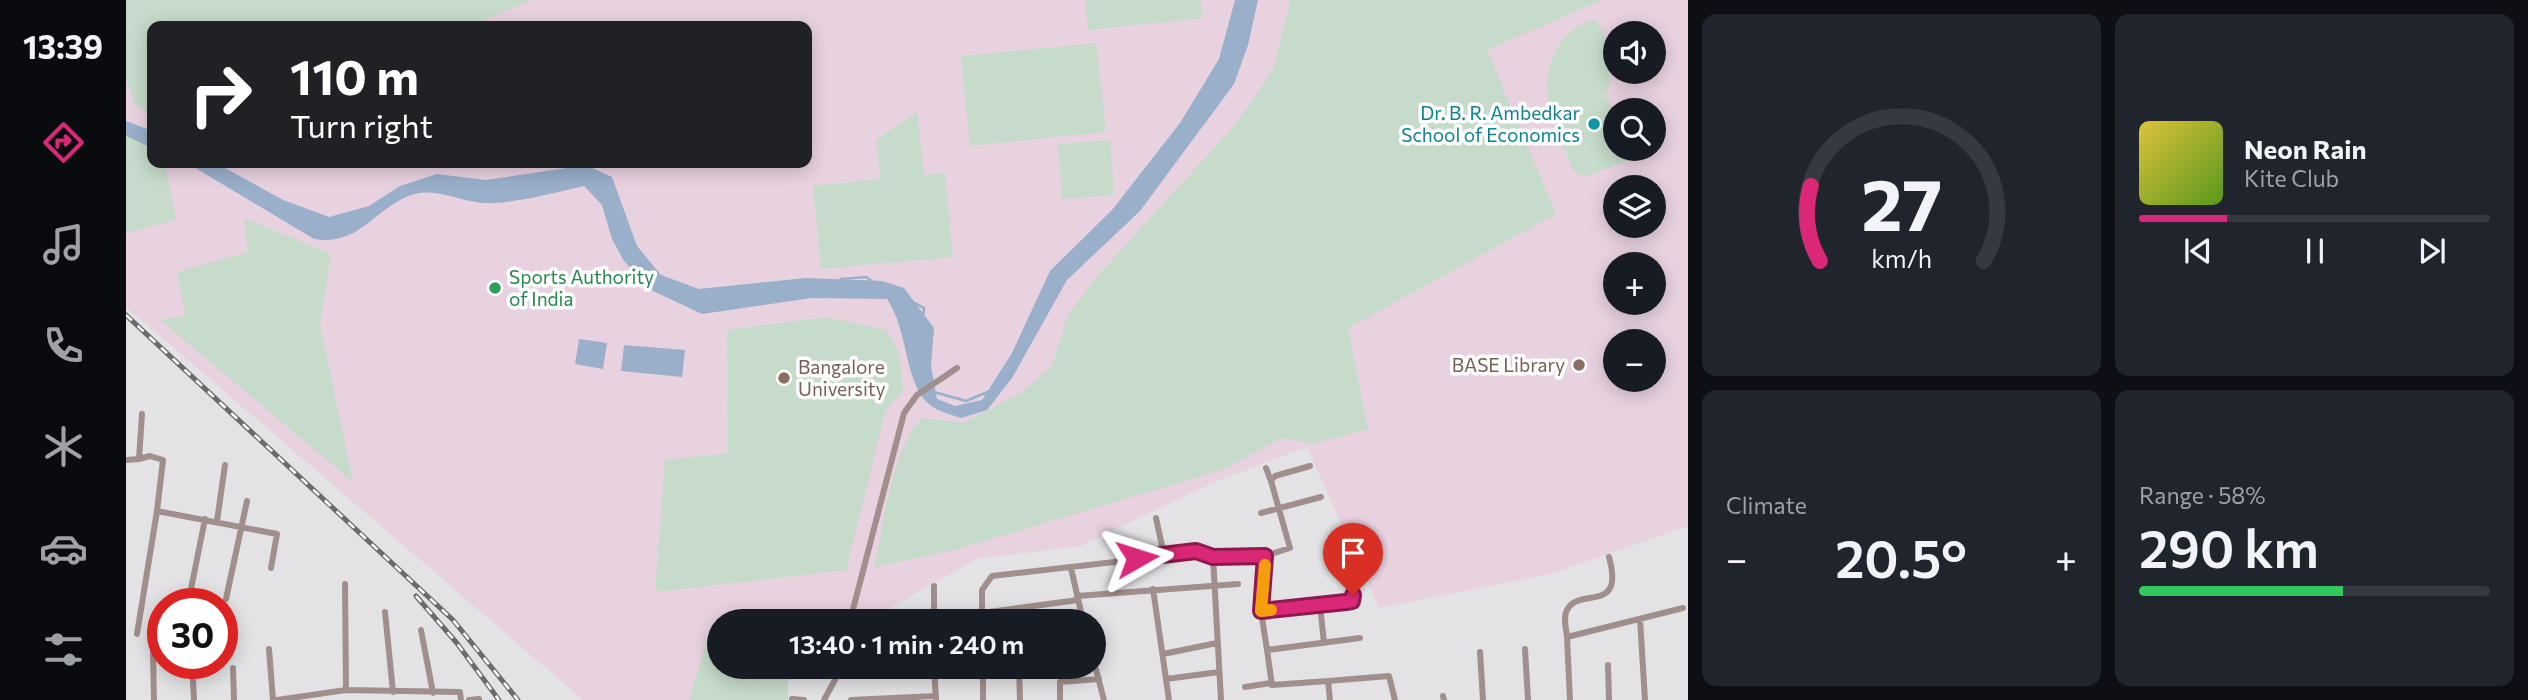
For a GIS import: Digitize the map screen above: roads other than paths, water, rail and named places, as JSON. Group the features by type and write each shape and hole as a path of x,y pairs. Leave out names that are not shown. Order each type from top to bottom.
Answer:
{"street":[{"path":"853,609 904,413 917,395 957,368"},
{"path":"139,459 142,414"},
{"path":"126,460 150,456 163,460 137,634"},
{"path":"217,521 225,465"},
{"path":"1271,481 1275,476 1310,466"},
{"path":"982,609 982,590 992,576 1196,551 1213,557 1265,556 1290,548 1266,468"},
{"path":"1261,513 1321,497"},
{"path":"228,588 247,500"},
{"path":"157,511 277,534 271,568"},
{"path":"1156,518 1164,555"},
{"path":"191,588 205,519"},
{"path":"1265,556 1261,611 1270,683"},
{"path":"1213,557 1221,700"},
{"path":"1570,700 1565,617 1568,607 1574,602 1599,598 1610,587 1613,571 1609,557"},
{"path":"1071,568 1080,609"},
{"path":"1261,611 1352,601 1353,595 1346,570"},
{"path":"345,584 346,690"},
{"path":"1022,609 1078,598 1153,589 1238,584"},
{"path":"933,609 934,586"},
{"path":"1153,589 1169,700"},
{"path":"1320,605 1324,643"},
{"path":"1567,637 1683,608"},
{"path":"385,612 393,692"},
{"path":"1640,618 1646,700"},
{"path":"421,630 433,693"},
{"path":"1267,650 1360,638"},
{"path":"1163,654 1217,643"},
{"path":"269,649 275,700 332,696 346,690 419,696 460,692 461,700"},
{"path":"1525,649 1528,700"},
{"path":"1480,652 1483,700"},
{"path":"1608,666 1609,700"},
{"path":"1166,679 1219,672"},
{"path":"1245,687 1389,676 1395,700"},
{"path":"154,679 154,700"},
{"path":"193,679 194,700"},
{"path":"233,679 234,700"},
{"path":"824,700 835,679"},
{"path":"851,700 936,698 935,679"},
{"path":"983,679 983,700"},
{"path":"1020,679 1020,700"},
{"path":"1060,700 1060,682 1099,680 1104,700"},
{"path":"1328,681 1330,700"},
{"path":"373,691 373,700"},
{"path":"469,700 480,699"},
{"path":"792,699 804,700"}],"water":[{"path":"1235,0 1258,0 1248,45 1234,84 1140,211 1067,280 1012,378 987,410 961,418 933,407 922,396 915,384 899,326 887,299 812,298 702,314 651,290 624,261 612,239 602,205 584,186 528,199 494,203 438,193 415,194 393,204 353,233 329,240 314,239 195,168 225,168 283,200 329,217 369,206 400,186 437,174 486,180 566,168 592,168 612,177 637,246 661,275 699,289 806,278 882,281 904,288 934,328 931,366 937,399 955,406 982,400 1012,353 1050,271 1112,210 1180,123 1219,59"},
{"path":"126,121 147,129 147,146 126,136"},
{"path":"579,339 607,343 603,369 575,364"},
{"path":"624,345 685,350 682,377 621,371"}],"waterway":[{"path":"841,279 866,277 872,281"},
{"path":"915,303 924,308 923,316"},
{"path":"934,392 966,401 990,391"}],"railway":[{"path":"126,315 453,620 518,700"},
{"path":"416,596 456,642 499,700"}],"place":[{"name":"Dr. B. R. Ambedkar School of Economics","path":"1594,124"},
{"name":"Sports Authority of India","path":"495,288"},
{"name":"BASE Library","path":"1579,365"},
{"name":"Bangalore University","path":"784,378"}]}
